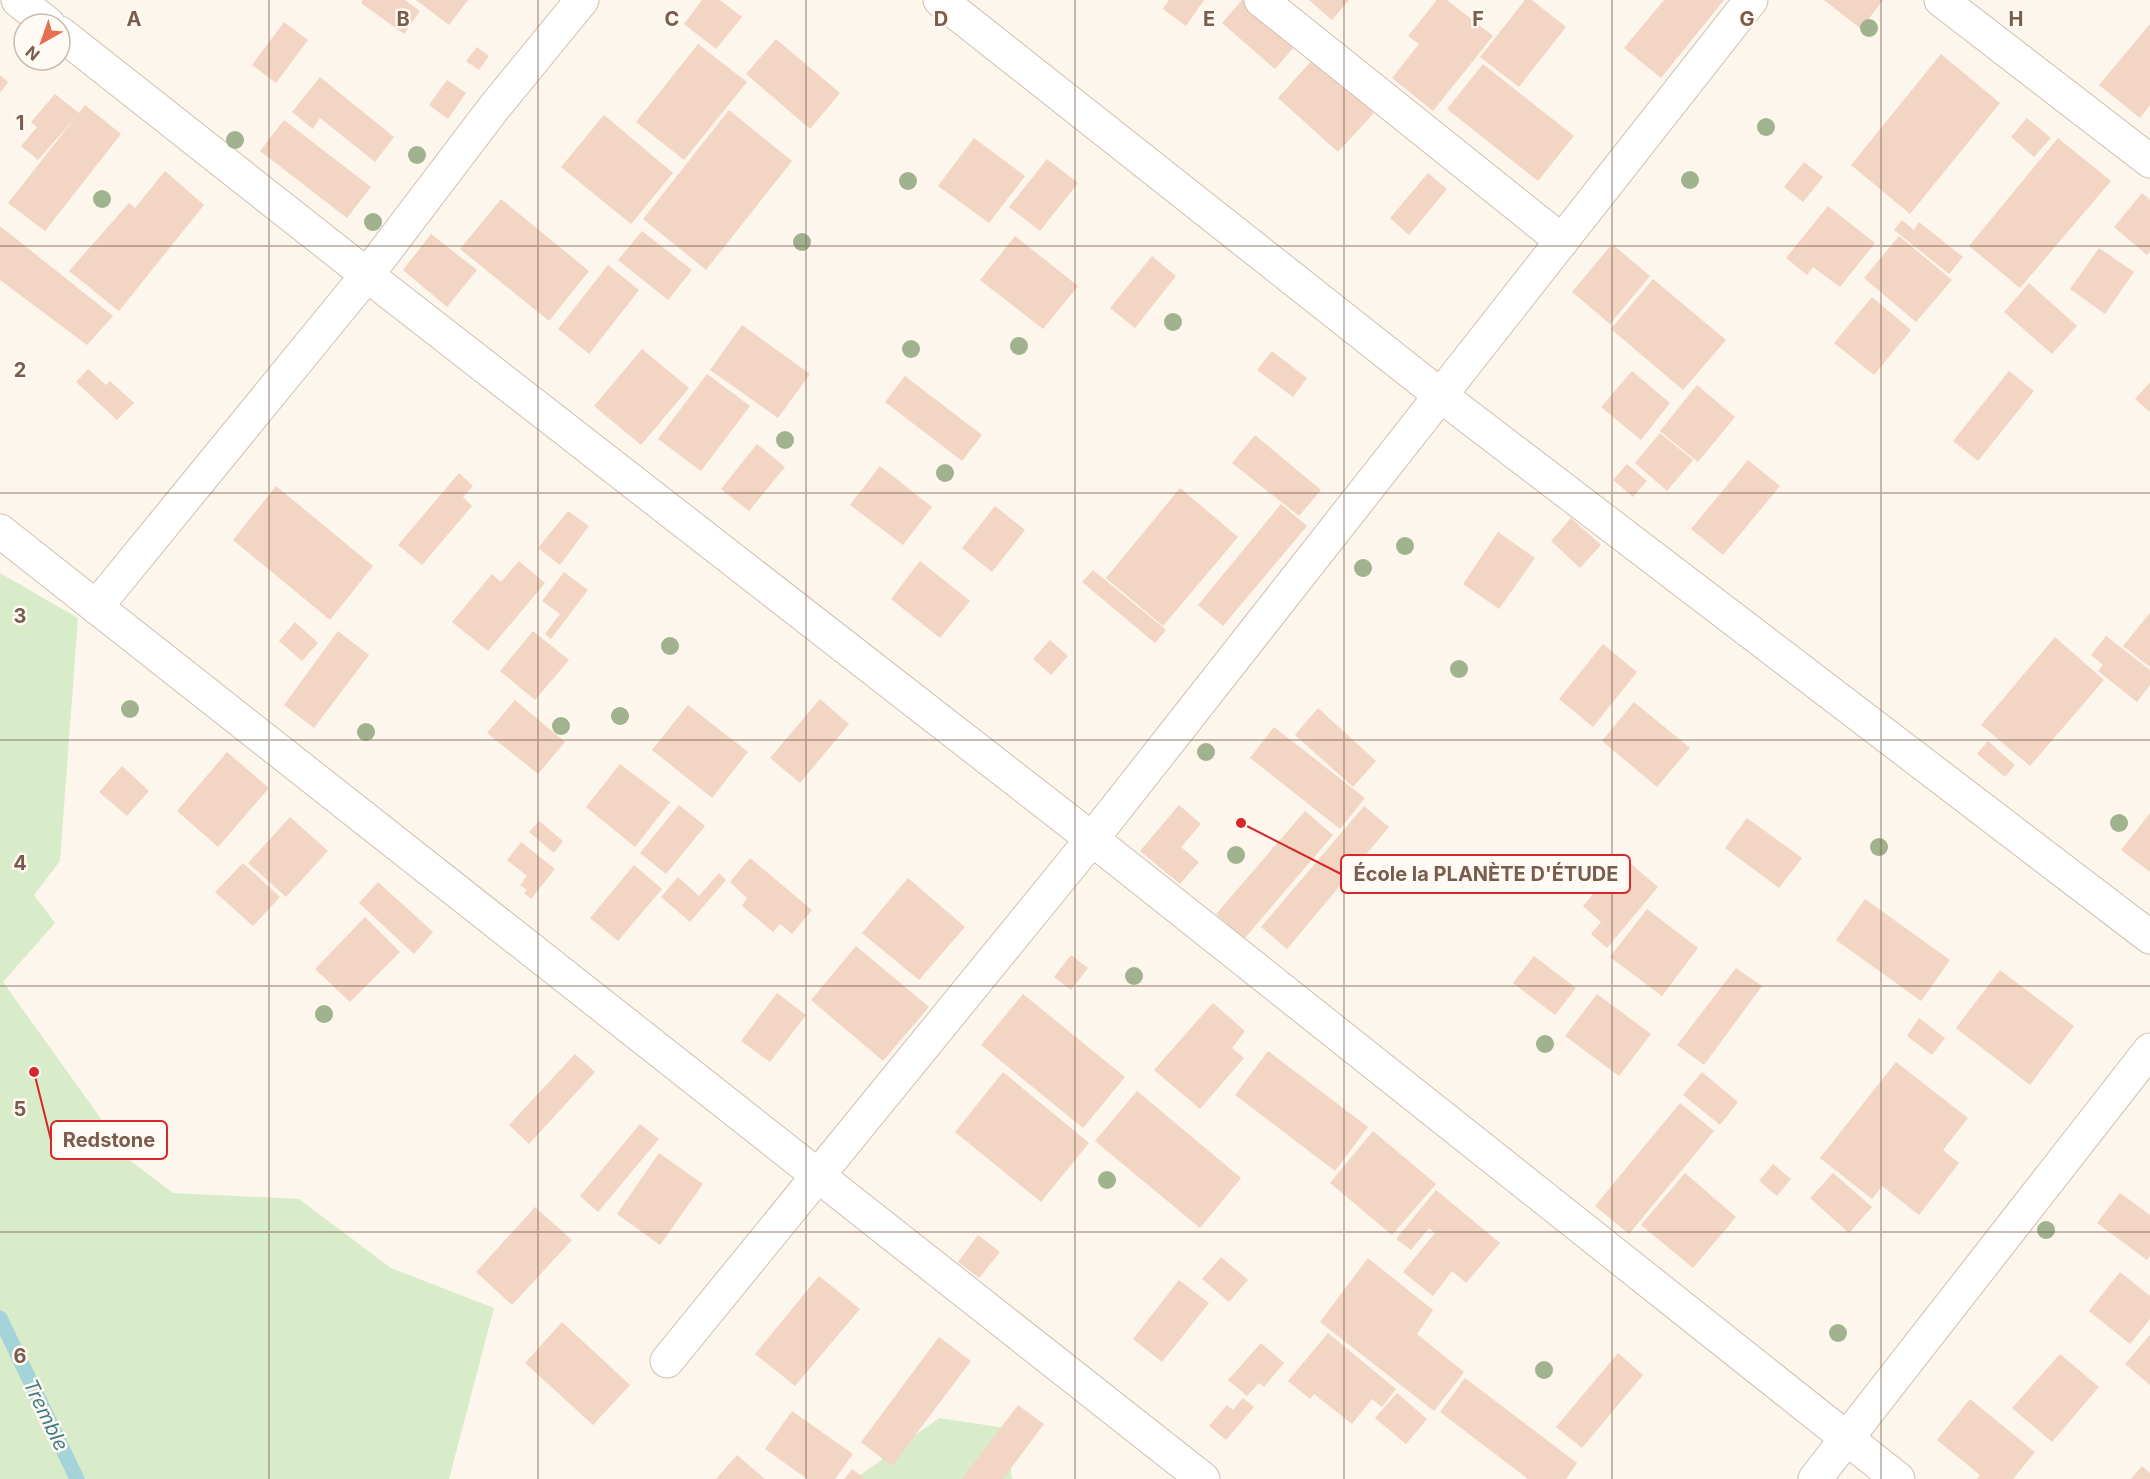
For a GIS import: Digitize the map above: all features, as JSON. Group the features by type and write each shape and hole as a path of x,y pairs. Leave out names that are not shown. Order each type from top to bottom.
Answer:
{"street":[{"path":"18,0 33,12"},
{"path":"96,607 367,275 493,109 582,0"},
{"path":"940,0 1440,395 2150,937"},
{"path":"1261,0 1562,242"},
{"path":"667,1361 1092,839 1751,0"},
{"path":"1941,0 2150,161"},
{"path":"72,42 1092,839 1898,1479"},
{"path":"0,531 1203,1479"},
{"path":"1815,1479 2150,1050"}],"green space":[{"path":"0,573 78,618 60,861 34,895 55,923 3,982 132,1162 173,1193 299,1199 391,1268 494,1308 449,1479 0,1479"},
{"path":"939,1418 1006,1428 1012,1479 855,1479"}],"building":[{"path":"363,0 405,0 420,11 404,34 361,3"},
{"path":"416,0 468,0 449,25"},
{"path":"702,0 720,0 742,17 716,49 684,24"},
{"path":"1169,0 1204,0 1186,26 1163,9"},
{"path":"1242,0 1276,0 1310,29 1275,69 1222,23"},
{"path":"1309,0 1349,0 1332,20"},
{"path":"1437,0 1447,0 1493,36 1433,111 1392,78 1419,44 1408,36"},
{"path":"1525,0 1532,0 1566,27 1519,87 1480,57"},
{"path":"1664,0 1724,0 1661,78 1624,48"},
{"path":"1824,0 1883,0 1861,29"},
{"path":"284,22 308,40 276,83 252,65"},
{"path":"2150,24 2150,105 2140,118 2099,85"},
{"path":"776,39 840,93 810,129 746,74"},
{"path":"698,44 747,82 684,160 636,122"},
{"path":"477,47 489,56 479,70 466,61"},
{"path":"1941,54 2000,103 1910,214 1851,165"},
{"path":"1314,58 1374,113 1338,152 1278,98"},
{"path":"1483,64 1574,136 1538,181 1447,109"},
{"path":"0,75 8,82 0,93"},
{"path":"320,77 394,137 375,162 320,118 313,129 292,112"},
{"path":"447,80 466,93 448,119 429,105"},
{"path":"55,94 79,113 85,105 121,134 45,231 8,203 75,118 38,160 21,146 37,127 31,122"},
{"path":"729,110 792,161 706,270 643,219"},
{"path":"604,115 673,173 631,224 561,167"},
{"path":"2027,118 2051,138 2034,157 2011,137"},
{"path":"284,120 371,187 347,218 260,151"},
{"path":"974,138 1025,176 989,223 938,186"},
{"path":"2058,138 2111,181 2020,288 1969,246"},
{"path":"1047,159 1078,183 1040,231 1009,207"},
{"path":"1804,162 1823,177 1803,202 1784,187"},
{"path":"165,171 204,205 119,311 69,271 129,203 135,208"},
{"path":"1428,173 1447,189 1409,235 1390,218"},
{"path":"2142,193 2150,200 2150,252 2147,255 2114,227"},
{"path":"501,199 589,271 549,321 460,249"},
{"path":"1828,206 1875,243 1840,287 1813,267 1807,275 1786,258"},
{"path":"1902,220 1914,230 1919,222 1963,257 1949,274 1894,230"},
{"path":"0,226 113,316 87,345 0,280"},
{"path":"642,231 692,270 668,300 618,260"},
{"path":"431,234 477,270 447,307 403,270"},
{"path":"1015,236 1078,286 1043,329 980,280"},
{"path":"1899,236 1952,280 1916,322 1864,278"},
{"path":"1612,244 1650,276 1610,324 1572,292"},
{"path":"2099,248 2134,272 2105,314 2070,289"},
{"path":"1152,256 1176,276 1135,328 1110,308"},
{"path":"608,265 639,290 589,354 558,329"},
{"path":"1653,279 1726,340 1683,390 1611,329"},
{"path":"2029,283 2077,326 2052,354 2004,312"},
{"path":"1872,297 1911,330 1874,375 1834,343"},
{"path":"742,325 810,374 778,418 710,370"},
{"path":"642,349 689,388 641,445 594,406"},
{"path":"1272,351 1307,378 1293,397 1257,370"},
{"path":"88,369 106,385 110,381 134,403 117,420 76,382"},
{"path":"1632,371 1670,403 1641,440 1601,407"},
{"path":"2009,371 2034,391 1978,461 1953,441"},
{"path":"707,374 750,406 701,471 658,439"},
{"path":"905,376 982,435 962,461 885,402"},
{"path":"2150,382 2150,412 2135,399"},
{"path":"1697,385 1735,417 1698,462 1660,431"},
{"path":"1660,433 1693,460 1667,491 1635,463"},
{"path":"1255,435 1321,490 1299,516 1232,463"},
{"path":"757,444 785,467 749,511 721,489"},
{"path":"1748,460 1780,486 1723,555 1691,529"},
{"path":"1627,464 1647,481 1633,497 1613,480"},
{"path":"880,466 932,507 903,545 850,505"},
{"path":"459,473 473,486 463,497 472,506 422,565 398,545"},
{"path":"276,486 373,566 330,620 233,540"},
{"path":"1180,488 1238,537 1163,626 1106,578"},
{"path":"1281,504 1307,526 1223,626 1198,605"},
{"path":"995,506 1025,530 992,572 962,548"},
{"path":"568,511 589,526 560,565 538,548"},
{"path":"1571,518 1601,545 1580,568 1551,541"},
{"path":"1498,532 1535,558 1499,609 1463,584"},
{"path":"519,561 545,583 488,651 452,622 492,574 501,582"},
{"path":"920,561 970,601 940,638 891,599"},
{"path":"1093,570 1166,630 1155,643 1082,582"},
{"path":"564,572 588,590 551,639 545,634 560,614 542,601"},
{"path":"2150,613 2150,667 2123,646"},
{"path":"295,622 318,643 302,661 279,641"},
{"path":"338,631 369,655 314,728 284,705"},
{"path":"533,631 569,660 535,700 500,671"},
{"path":"2106,636 2150,670 2150,685 2137,702 2098,671 2103,665 2091,655"},
{"path":"2055,637 2104,680 2030,766 1981,725"},
{"path":"1050,640 1068,656 1051,675 1033,659"},
{"path":"1603,644 1637,672 1593,727 1559,699"},
{"path":"820,699 849,724 800,783 770,758"},
{"path":"515,700 565,742 538,774 487,733"},
{"path":"1634,702 1690,748 1657,787 1602,741"},
{"path":"688,705 748,752 712,798 652,750"},
{"path":"1318,708 1376,761 1353,787 1295,735"},
{"path":"1274,727 1365,798 1340,829 1250,758"},
{"path":"1988,741 2015,765 2005,777 1977,754"},
{"path":"227,752 269,788 218,847 177,811"},
{"path":"620,764 670,802 635,847 586,807"},
{"path":"122,766 149,791 127,816 99,792"},
{"path":"679,805 705,826 666,874 640,853"},
{"path":"1179,805 1201,824 1181,847 1199,862 1180,884 1140,851"},
{"path":"1364,806 1389,827 1287,949 1261,927"},
{"path":"1305,811 1333,835 1244,939 1216,914"},
{"path":"2150,813 2150,872 2121,850"},
{"path":"290,817 328,851 286,897 248,863"},
{"path":"1747,818 1802,858 1779,888 1725,848"},
{"path":"539,821 563,841 554,853 529,832"},
{"path":"521,842 555,869 531,899 524,893 527,890 520,885 527,876 507,860"},
{"path":"750,858 812,910 792,934 780,924 773,932 742,906 747,898 730,882"},
{"path":"1624,858 1658,887 1607,948 1591,934 1601,922 1583,906"},
{"path":"243,863 280,897 253,926 215,892"},
{"path":"634,865 662,889 618,941 590,918"},
{"path":"719,873 726,880 690,922 661,897 678,877 699,896"},
{"path":"908,878 965,927 919,980 862,933"},
{"path":"378,882 433,932 414,954 359,903"},
{"path":"1865,899 1950,960 1921,1001 1836,940"},
{"path":"1647,909 1698,948 1662,996 1610,957"},
{"path":"365,917 400,952 350,1002 315,969"},
{"path":"856,946 929,1007 883,1061 811,1000"},
{"path":"1071,955 1088,968 1071,990 1054,977"},
{"path":"1534,956 1576,988 1555,1015 1513,983"},
{"path":"1736,968 1762,986 1704,1065 1677,1045"},
{"path":"2000,970 2074,1026 2030,1085 1956,1028"},
{"path":"777,993 806,1015 770,1062 741,1041"},
{"path":"1023,994 1125,1077 1083,1128 981,1045"},
{"path":"1597,994 1651,1034 1619,1076 1565,1036"},
{"path":"1213,1003 1245,1031 1232,1048 1244,1058 1200,1109 1154,1070"},
{"path":"1919,1018 1945,1038 1932,1055 1907,1036"},
{"path":"1268,1051 1368,1127 1335,1171 1235,1095"},
{"path":"575,1054 595,1072 529,1144 509,1125"},
{"path":"1896,1062 1968,1118 1943,1150 1959,1163 1919,1215 1882,1186 1872,1199 1820,1158"},
{"path":"1003,1072 1089,1143 1041,1202 955,1132"},
{"path":"1702,1072 1738,1102 1720,1125 1683,1095"},
{"path":"1137,1091 1241,1178 1200,1228 1095,1141"},
{"path":"1680,1103 1714,1131 1629,1234 1595,1206"},
{"path":"640,1124 659,1139 598,1212 580,1196"},
{"path":"1373,1131 1436,1184 1392,1235 1330,1183"},
{"path":"659,1153 703,1184 660,1245 617,1214"},
{"path":"1773,1164 1791,1179 1777,1196 1759,1181"},
{"path":"1685,1173 1736,1217 1693,1268 1641,1225"},
{"path":"1833,1173 1872,1207 1849,1233 1810,1198"},
{"path":"1436,1190 1500,1243 1466,1283 1452,1271 1433,1296 1403,1272 1435,1233 1429,1228 1411,1250 1396,1239"},
{"path":"2120,1193 2150,1215 2150,1256 2147,1260 2097,1223"},
{"path":"535,1207 572,1240 512,1305 476,1272"},
{"path":"978,1235 1000,1252 979,1278 958,1262"},
{"path":"1221,1257 1248,1280 1229,1302 1202,1279"},
{"path":"1368,1258 1433,1310 1417,1334 1464,1372 1434,1411 1320,1322"},
{"path":"2120,1272 2150,1296 2150,1319 2130,1344 2089,1311"},
{"path":"819,1276 860,1309 795,1386 755,1354"},
{"path":"1179,1280 1209,1303 1162,1362 1133,1339"},
{"path":"562,1322 630,1385 593,1425 525,1363"},
{"path":"1328,1333 1396,1389 1382,1407 1372,1399 1352,1424 1314,1394 1310,1399 1288,1381"},
{"path":"2150,1335 2150,1385 2125,1364"},
{"path":"939,1337 971,1361 892,1466 861,1442"},
{"path":"1261,1343 1284,1363 1264,1387 1259,1383 1247,1396 1228,1380"},
{"path":"1618,1353 1643,1375 1582,1448 1556,1427"},
{"path":"2060,1354 2099,1387 2052,1442 2012,1408"},
{"path":"1465,1378 1577,1463 1566,1479 1528,1479 1440,1412"},
{"path":"1397,1393 1427,1419 1406,1444 1375,1418"},
{"path":"1243,1398 1254,1407 1226,1440 1209,1426 1227,1405 1233,1410"},
{"path":"1970,1399 2035,1452 2013,1479 1977,1479 1980,1475 1937,1440"},
{"path":"1018,1405 1044,1424 1003,1479 962,1479"},
{"path":"792,1411 853,1454 835,1479 807,1479 765,1449"},
{"path":"737,1455 765,1479 716,1479"},
{"path":"2142,1466 2150,1473 2150,1479 2131,1479"},
{"path":"852,1469 866,1479 844,1479"}],"waterway":[{"name":"Tremble","path":"0,1318 77,1479"}],"place":[{"name":"École la PLANÈTE D'ÉTUDE","path":"1241,823"},
{"name":"Redstone","path":"34,1072"}]}
